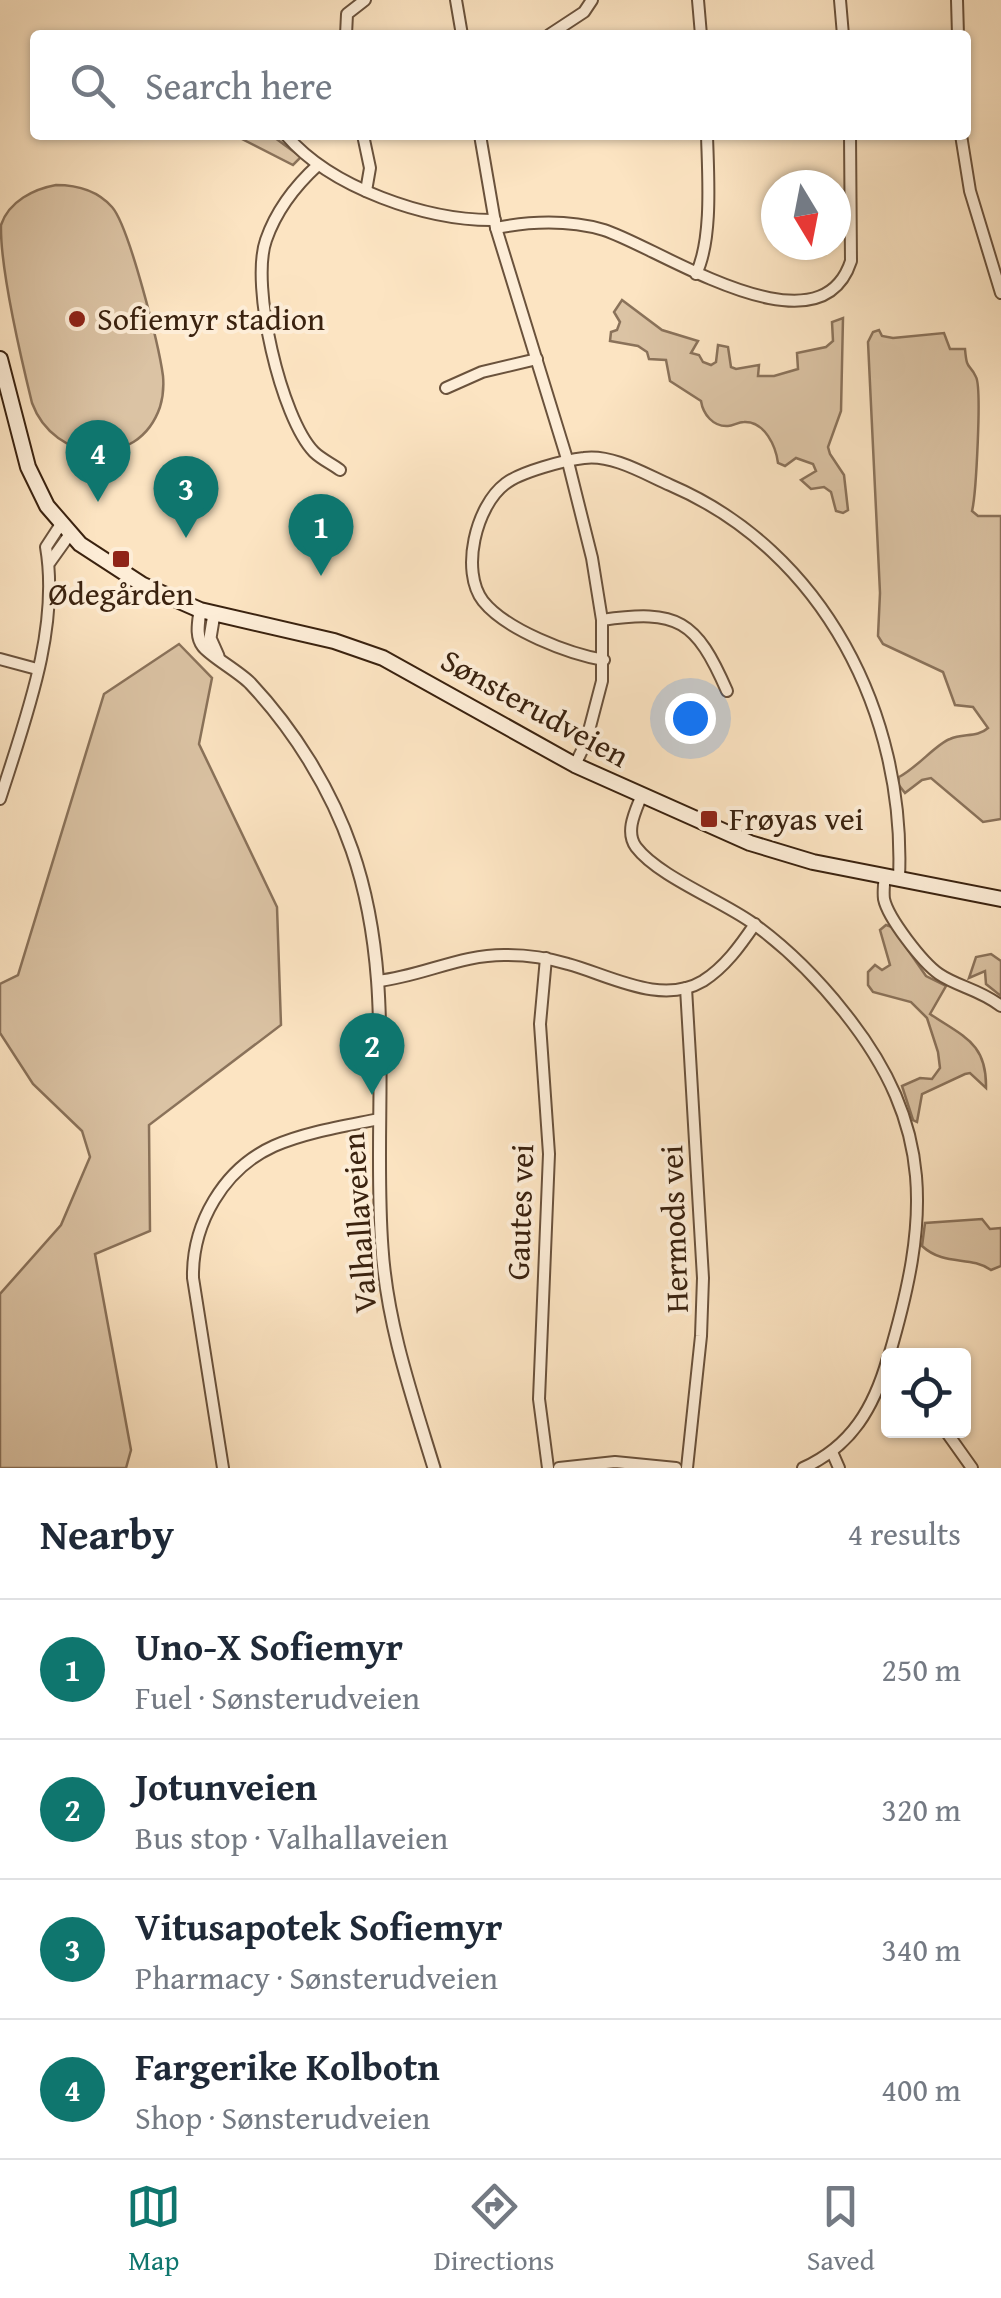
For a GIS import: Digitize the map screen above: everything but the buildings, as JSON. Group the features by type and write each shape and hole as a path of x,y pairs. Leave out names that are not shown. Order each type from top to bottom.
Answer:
{"main road":[{"name":"Sønsterudveien","path":"0,358 32,478 42,500 65,529 123,574 207,612 374,654 431,682 575,765 777,852 1001,899"}],"street":[{"path":"346,30 347,14 365,0"},
{"path":"456,0 461,30"},
{"path":"556,30 584,12 592,0"},
{"path":"698,0 701,30"},
{"path":"840,0 843,30"},
{"path":"957,0 958,30"},
{"path":"291,140 318,165 366,191 452,216 496,224 549,222 601,230 748,295 781,300 811,298 835,286 848,270 853,250 850,140"},
{"path":"365,140 370,168 366,191"},
{"path":"481,140 496,224 568,462 592,558 602,620 604,660 598,701 575,765"},
{"path":"696,274 702,261 706,212 706,140"},
{"path":"962,140 970,191 1001,293"},
{"path":"318,165 282,204 265,242 261,268 263,311 278,372 303,435 314,452 340,470"},
{"path":"446,388 482,372 536,359"},
{"path":"604,660 556,646 510,622 487,606 476,586 472,562 476,539 494,495 517,476 582,458 604,459 710,504 766,543 804,583 860,672 880,728 895,798 892,877 884,898 889,912 939,974 980,991 1001,1006"},
{"path":"0,798 48,619 50,563 46,544 65,529"},
{"name":"Valhallaveien","path":"207,612 199,640 206,651 248,681 284,724 333,806 363,888 378,981 380,1229 388,1302 434,1468"},
{"path":"602,620 654,615 675,619 701,642 727,690"},
{"path":"0,659 37,670"},
{"path":"640,796 631,830 638,850 754,924 797,961 840,1007 885,1071 904,1111 916,1170 916,1232 891,1348"},
{"path":"378,981 470,956 503,954 546,958 643,987 686,988 704,980 726,962 754,924"},
{"name":"Gautes vei","path":"546,958 540,1024 549,1154 539,1399 548,1468"},
{"name":"Hermods vei","path":"686,988 702,1278 702,1336 687,1468"},
{"path":"223,1468 194,1286 194,1254 205,1218 231,1178 260,1154 287,1141 379,1119"},
{"path":"804,1468 832,1452 859,1425 881,1391"},
{"path":"951,1438 972,1468"},
{"path":"832,1452 838,1468"},
{"path":"558,1468 616,1462 676,1468"}],"shaded area":[{"path":"244,140 278,140 301,157 293,165"},
{"path":"56,185 86,190 112,207 135,261 156,340 163,380 160,407 149,428 134,442 116,450 76,448 58,438 43,423 32,403 22,362 7,288 1,225 10,209 23,198"},
{"path":"622,300 662,330 698,341 691,353 699,355 703,362 716,362 718,345 728,347 731,367 759,365 758,376 798,369 797,353 826,347 833,341 832,322 843,318 841,411 828,447 844,475 848,510 836,511 831,492 824,487 811,489 801,480 816,471 813,464 796,458 785,466 778,463 772,443 758,426 744,422 723,426 713,422 701,401 670,381 666,360 649,359 638,346 610,341 611,332 617,330 620,322 614,312"},
{"path":"879,330 882,336 893,338 944,333 950,349 965,349 978,385 972,511 978,516 1001,516 1001,819 983,822 931,778 905,793 898,784 899,777 945,742 988,728 973,707 955,705 943,672 883,644 878,636 880,593 868,342 873,332"},
{"path":"179,644 212,678 199,744 277,907 281,1025 149,1125 150,1231 95,1254 131,1450 126,1468 0,1468 0,1294 61,1225 90,1157 82,1131 33,1084 0,1033 0,984 18,975 104,694"},
{"path":"886,925 892,927 926,976 946,986 930,1014 971,1043 985,1073 986,1088 970,1073 922,1094 917,1122 902,1086 920,1078 932,1079 940,1068 938,1052 927,1018 911,1002 873,992 868,985 868,972 875,965 882,970 890,965 880,930"},
{"path":"991,954 1001,961 1001,996 986,984 985,971 969,978 976,957"},
{"path":"982,1219 990,1229 1001,1228 1001,1266 991,1270 940,1256 922,1246 925,1223"}],"place":[{"name":"Sofiemyr stadion","path":"77,319"},
{"name":"Fargerike Kolbotn","path":"98,502"},
{"name":"Vitusapotek Sofiemyr","path":"186,538"},
{"name":"Ødegården","path":"121,559"},
{"name":"Uno-X Sofiemyr","path":"321,576"},
{"name":"Frøyas vei","path":"709,819"},
{"name":"Jotunveien","path":"372,1095"}]}
